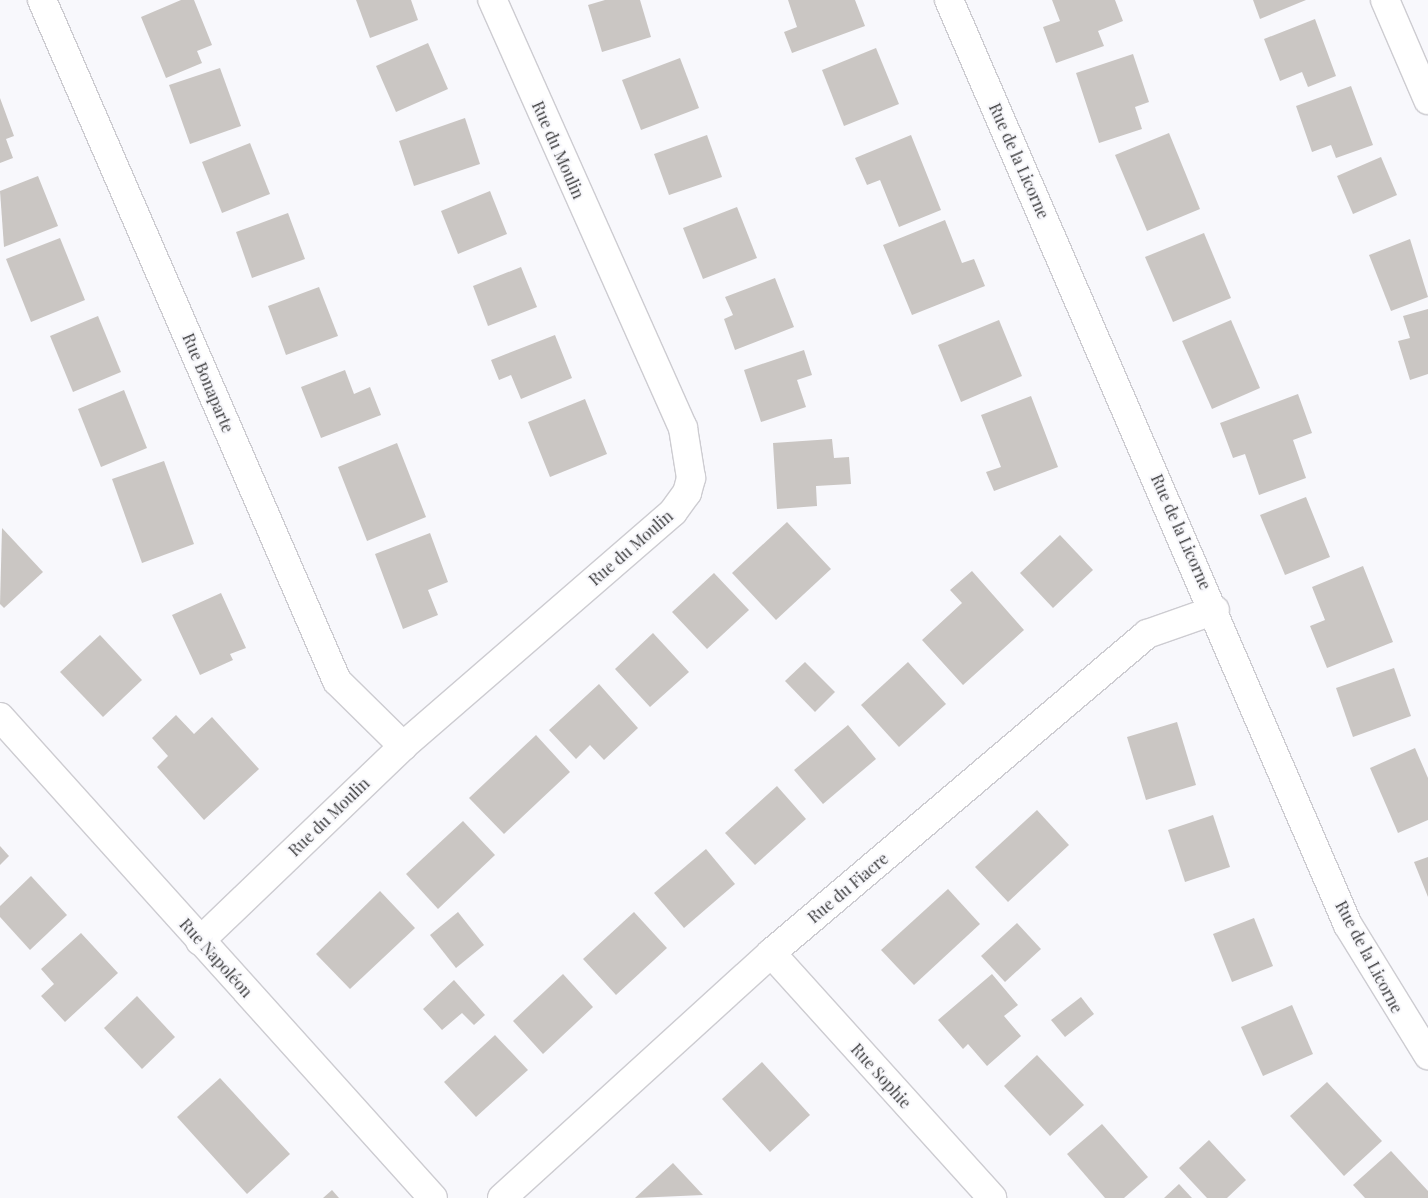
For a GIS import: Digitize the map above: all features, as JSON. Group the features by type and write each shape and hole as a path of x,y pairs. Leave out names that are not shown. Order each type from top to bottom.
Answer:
{"street":[{"name":"Rue Bonaparte","path":"42,0 337,681 403,746"},
{"name":"Rue du Moulin","path":"200,941 403,746 673,512 691,478 682,428 492,0"},
{"name":"Rue de la Licorne","path":"948,0 1215,610 1348,925 1428,1055"},
{"path":"1385,0 1419,55 1428,100"},
{"name":"Rue du Fiacre","path":"502,1198 771,953 1147,634 1215,610"},
{"name":"Rue Napoléon","path":"0,717 432,1198"},
{"name":"Rue Sophie","path":"771,953 992,1198"}],"building":[{"path":"181,0 194,0 212,45 197,51 202,63 166,78 141,17"},
{"path":"356,0 411,0 418,20 370,38"},
{"path":"605,0 640,0 651,37 602,52 588,5"},
{"path":"788,0 855,0 865,26 792,53 784,32 797,27"},
{"path":"1052,0 1115,0 1123,21 1098,31 1104,46 1056,63 1043,27 1060,21"},
{"path":"1253,0 1306,0 1260,19"},
{"path":"1315,19 1336,76 1308,87 1302,72 1280,81 1264,39"},
{"path":"428,43 448,89 396,112 376,66"},
{"path":"876,48 899,104 844,126 822,70"},
{"path":"1133,54 1149,102 1135,107 1142,129 1099,143 1076,73"},
{"path":"680,58 699,108 641,130 622,80"},
{"path":"220,68 241,126 190,144 169,85"},
{"path":"1351,86 1373,145 1336,158 1331,145 1312,152 1296,106"},
{"path":"0,98 14,136 6,139 13,158 0,163"},
{"path":"465,118 480,164 414,186 399,141"},
{"path":"1169,133 1200,209 1147,231 1115,155"},
{"path":"707,135 722,177 669,195 654,154"},
{"path":"911,135 941,210 899,227 880,180 867,185 855,158"},
{"path":"250,143 270,194 222,213 202,162"},
{"path":"1381,157 1397,195 1353,214 1337,176"},
{"path":"38,176 58,226 4,247 0,191"},
{"path":"490,191 507,234 458,254 441,211"},
{"path":"737,207 757,258 703,279 683,228"},
{"path":"288,213 305,259 252,278 236,232"},
{"path":"945,220 962,263 974,259 985,286 912,315 883,245"},
{"path":"1204,233 1231,298 1173,322 1145,257"},
{"path":"60,238 85,300 31,322 6,259"},
{"path":"1410,239 1428,297 1391,311 1369,255"},
{"path":"521,267 537,307 488,326 473,286"},
{"path":"775,278 794,327 735,350 724,319 733,315 725,297"},
{"path":"319,287 338,336 286,355 268,306"},
{"path":"1428,309 1428,374 1410,380 1398,341 1410,338 1403,316"},
{"path":"98,316 121,372 73,392 50,336"},
{"path":"999,320 1022,376 961,402 938,345"},
{"path":"1231,320 1260,388 1212,409 1182,341"},
{"path":"555,335 572,378 521,399 511,375 499,380 491,360"},
{"path":"804,350 812,375 797,380 806,407 761,422 744,370"},
{"path":"345,370 354,394 370,387 381,415 321,438 301,387"},
{"path":"124,390 147,448 101,467 78,409"},
{"path":"1298,394 1312,433 1293,440 1306,478 1259,495 1245,454 1233,458 1220,423"},
{"path":"1031,396 1058,467 994,491 986,472 1001,467 981,415"},
{"path":"585,399 607,454 550,477 528,422"},
{"path":"832,439 834,458 849,457 851,484 816,486 817,506 777,509 773,443"},
{"path":"397,443 426,517 367,541 338,467"},
{"path":"164,461 194,544 142,563 112,479"},
{"path":"1306,497 1330,557 1285,575 1260,515"},
{"path":"787,522 831,569 776,620 732,573"},
{"path":"2,528 43,572 4,608 0,604"},
{"path":"430,533 448,582 428,590 438,615 403,629 375,554"},
{"path":"1060,535 1093,570 1053,608 1020,573"},
{"path":"1363,566 1393,642 1327,668 1310,626 1325,620 1312,587"},
{"path":"972,571 1024,630 963,685 922,640 962,603 950,590"},
{"path":"714,573 749,610 707,649 672,612"},
{"path":"221,593 246,648 230,654 233,660 200,675 172,615"},
{"path":"653,633 689,672 650,707 615,669"},
{"path":"100,635 142,680 103,717 60,672"},
{"path":"805,662 835,692 815,712 785,681"},
{"path":"908,662 946,704 899,747 861,705"},
{"path":"1394,668 1411,716 1353,737 1336,688"},
{"path":"599,684 638,728 604,760 590,745 576,759 549,730"},
{"path":"176,715 194,734 212,717 259,769 204,820 157,767 168,756 152,738"},
{"path":"1177,722 1196,785 1146,800 1127,737"},
{"path":"848,725 876,759 823,804 794,770"},
{"path":"536,735 570,772 504,834 469,798"},
{"path":"1415,748 1428,778 1428,820 1398,833 1370,768"},
{"path":"777,786 806,819 755,865 725,833"},
{"path":"1037,810 1069,845 1008,902 975,867"},
{"path":"1213,815 1230,867 1185,882 1168,830"},
{"path":"463,821 495,855 438,909 406,874"},
{"path":"0,846 9,856 0,865"},
{"path":"706,849 735,884 684,928 654,893"},
{"path":"1428,857 1428,897 1414,862"},
{"path":"31,876 67,915 30,950 0,917 0,906"},
{"path":"948,889 980,924 914,985 881,950"},
{"path":"380,891 415,928 350,989 316,954"},
{"path":"458,912 484,945 456,968 430,935"},
{"path":"634,912 667,948 616,995 583,959"},
{"path":"1254,918 1273,966 1232,982 1213,934"},
{"path":"1017,923 1041,949 1005,982 981,956"},
{"path":"81,933 118,973 65,1022 41,996 54,984 41,969"},
{"path":"563,974 593,1007 543,1054 513,1021"},
{"path":"992,974 1018,1005 1004,1016 1021,1036 987,1066 968,1044 963,1049 938,1020"},
{"path":"454,980 485,1015 474,1025 462,1013 442,1030 423,1009"},
{"path":"137,996 175,1037 142,1069 104,1028"},
{"path":"1081,997 1094,1014 1065,1037 1051,1020"},
{"path":"1292,1005 1313,1054 1263,1076 1241,1027"},
{"path":"495,1035 528,1070 476,1117 444,1082"},
{"path":"1037,1055 1084,1105 1050,1136 1004,1086"},
{"path":"762,1062 810,1115 770,1152 722,1099"},
{"path":"220,1078 290,1154 247,1194 177,1117"},
{"path":"1327,1082 1382,1141 1344,1176 1290,1116"},
{"path":"1102,1124 1148,1177 1124,1198 1105,1198 1067,1154"},
{"path":"1209,1140 1246,1180 1227,1198 1207,1198 1179,1168"},
{"path":"1391,1151 1428,1191 1428,1198 1365,1198 1353,1185"},
{"path":"673,1163 703,1195 635,1198"},
{"path":"1179,1184 1192,1198 1164,1198"},
{"path":"332,1190 339,1198 323,1198"}]}
